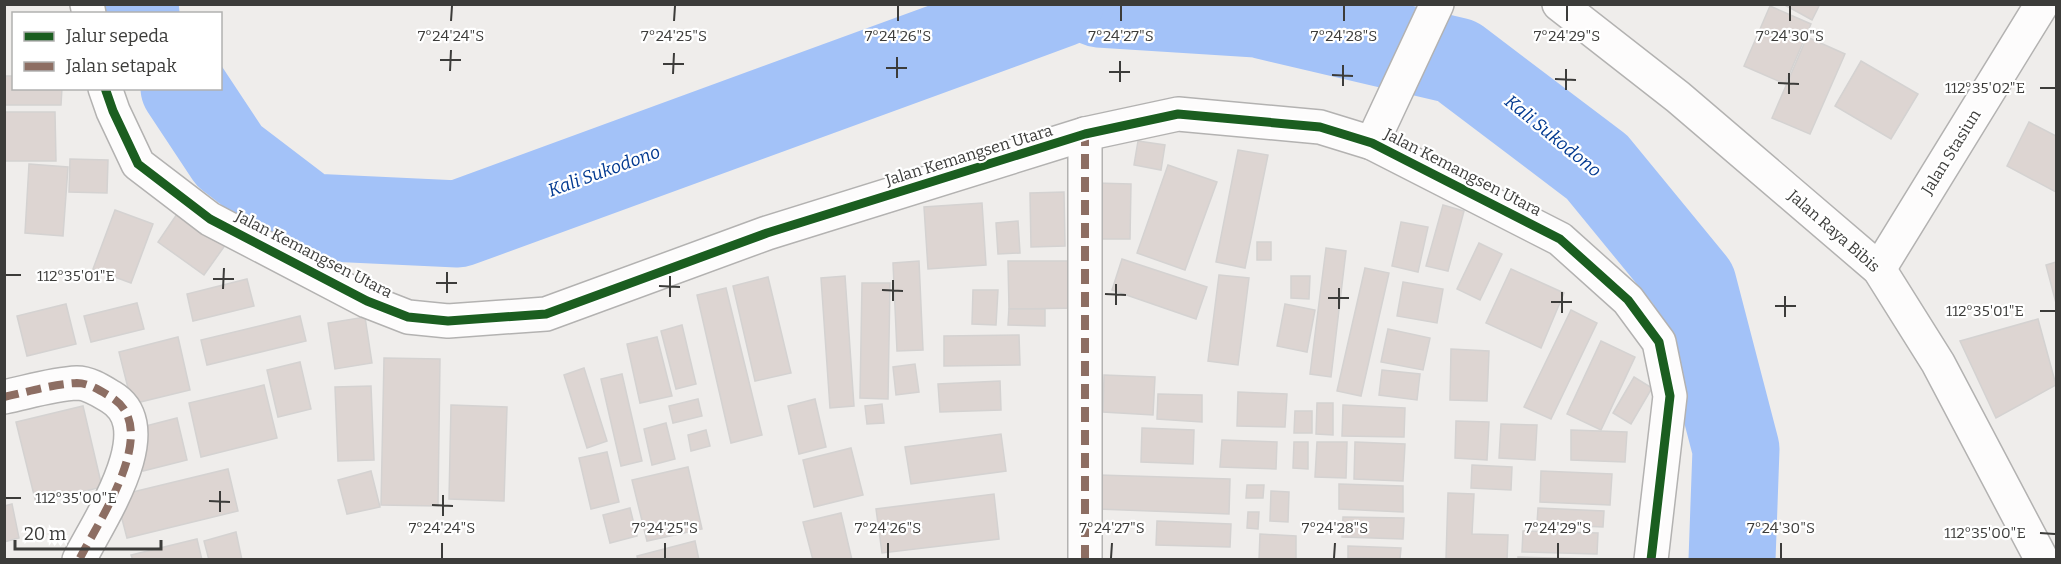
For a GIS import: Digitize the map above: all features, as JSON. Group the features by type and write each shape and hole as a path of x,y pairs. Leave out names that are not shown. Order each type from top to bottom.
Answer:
{"street":[{"name":"Jalan Raya Bibis","path":"1559,4 1678,97 1879,268 1938,363 2042,560"},
{"name":"Jalan Stasiun","path":"1879,268 2042,4"},
{"path":"1378,131 1434,11"},
{"name":"Jalan Kemangsen Utara","path":"106,90 138,164 210,219 367,301 408,317 448,321 546,314 767,233 1085,134 1178,114 1378,131 1560,239 1628,300 1659,342 1670,396 1650,560"},
{"path":"1085,134 1085,560"},
{"path":"4,397 78,383 97,388 123,404 132,425 130,458 79,560"}],"building":[{"path":"1783,4 1820,4 1812,20"},
{"path":"1770,6 1811,24 1785,84 1744,66"},
{"path":"1807,37 1845,54 1810,134 1772,118"},
{"path":"1861,61 1918,94 1891,139 1835,106"},
{"path":"4,76 12,76 12,90 62,90 61,105 4,105"},
{"path":"4,112 55,112 56,161 4,161"},
{"path":"2029,122 2056,136 2056,192 2007,166"},
{"path":"1138,141 1165,145 1161,170 1134,165"},
{"path":"1238,150 1268,155 1245,268 1216,262"},
{"path":"70,159 108,160 107,193 69,192"},
{"path":"29,164 68,167 63,236 25,233"},
{"path":"1168,165 1217,182 1185,270 1137,253"},
{"path":"1095,183 1131,184 1130,239 1094,239"},
{"path":"1064,192 1065,246 1031,247 1030,193"},
{"path":"982,203 986,265 928,269 924,207"},
{"path":"1443,205 1464,211 1448,271 1426,266"},
{"path":"115,210 153,224 131,283 93,269"},
{"path":"179,211 226,244 204,275 158,242"},
{"path":"1018,221 1020,253 998,254 996,223"},
{"path":"1401,222 1428,227 1418,272 1392,266"},
{"path":"1257,242 1271,242 1271,260 1257,260"},
{"path":"1479,243 1502,254 1480,300 1457,289"},
{"path":"1326,248 1346,251 1331,377 1310,374"},
{"path":"1122,259 1207,287 1196,319 1112,290"},
{"path":"919,261 923,350 897,351 893,263"},
{"path":"1008,261 1080,261 1079,308 1009,309"},
{"path":"2056,262 2056,303 2046,265"},
{"path":"1365,268 1389,273 1361,396 1337,391"},
{"path":"1511,269 1564,293 1541,348 1486,323"},
{"path":"1219,275 1249,278 1238,365 1208,361"},
{"path":"845,276 854,406 830,408 821,278"},
{"path":"1291,276 1310,276 1309,299 1291,298"},
{"path":"768,277 791,373 755,381 733,286"},
{"path":"247,279 254,306 193,321 187,294"},
{"path":"1403,282 1443,289 1437,323 1397,316"},
{"path":"862,283 890,283 888,399 860,398"},
{"path":"726,288 762,435 731,443 697,295"},
{"path":"973,290 998,290 996,325 972,324"},
{"path":"137,303 144,329 91,342 84,316"},
{"path":"66,304 76,344 27,356 17,316"},
{"path":"1285,304 1315,310 1307,352 1277,346"},
{"path":"1009,309 1045,309 1045,326 1008,325"},
{"path":"1571,310 1597,323 1551,419 1524,407"},
{"path":"300,316 306,341 207,365 201,340"},
{"path":"365,317 372,363 335,369 328,323"},
{"path":"2038,319 2056,385 1996,418 1960,341"},
{"path":"682,325 696,384 676,389 661,331"},
{"path":"1388,329 1430,338 1423,370 1381,362"},
{"path":"1019,335 1020,365 944,366 944,336"},
{"path":"178,337 190,390 132,404 119,352"},
{"path":"657,337 672,396 640,403 627,344"},
{"path":"1601,341 1635,357 1601,430 1567,414"},
{"path":"1451,349 1489,351 1487,401 1450,400"},
{"path":"384,358 440,359 438,506 381,505"},
{"path":"300,362 311,409 278,417 267,370"},
{"path":"915,364 919,392 896,395 893,367"},
{"path":"584,368 607,441 587,448 564,375"},
{"path":"1382,370 1420,374 1417,400 1379,395"},
{"path":"622,374 642,461 621,466 601,379"},
{"path":"1104,375 1155,377 1153,415 1103,412"},
{"path":"1634,377 1652,388 1631,424 1613,413"},
{"path":"1000,381 1001,410 940,412 938,384"},
{"path":"264,385 277,438 201,457 189,403"},
{"path":"371,386 374,460 338,461 335,387"},
{"path":"1238,392 1287,394 1285,427 1237,426"},
{"path":"1158,394 1202,395 1202,422 1157,419"},
{"path":"698,399 702,416 673,423 669,406"},
{"path":"815,399 826,447 799,454 788,406"},
{"path":"1317,403 1333,403 1333,435 1316,434"},
{"path":"882,404 884,423 867,424 865,406"},
{"path":"451,405 507,407 504,501 449,499"},
{"path":"1343,405 1405,408 1404,437 1342,436"},
{"path":"83,406 102,487 36,503 16,422"},
{"path":"1295,411 1312,411 1312,433 1294,433"},
{"path":"177,418 187,460 143,471 134,429"},
{"path":"1456,421 1489,422 1487,460 1455,458"},
{"path":"666,423 675,459 652,465 644,429"},
{"path":"1501,424 1537,425 1535,460 1499,458"},
{"path":"1142,428 1194,430 1193,464 1141,462"},
{"path":"706,430 710,446 691,451 688,435"},
{"path":"1571,430 1627,432 1625,462 1571,460"},
{"path":"1001,434 1006,471 911,484 905,447"},
{"path":"1222,440 1277,442 1276,469 1220,467"},
{"path":"1294,442 1308,442 1308,469 1293,468"},
{"path":"1317,442 1347,442 1346,478 1315,477"},
{"path":"1355,442 1405,444 1403,481 1354,479"},
{"path":"851,448 863,495 814,507 803,460"},
{"path":"607,452 619,502 591,509 579,458"},
{"path":"1472,465 1512,467 1511,490 1471,488"},
{"path":"688,467 702,529 647,541 632,480"},
{"path":"228,469 238,511 127,538 116,496"},
{"path":"371,471 380,507 347,514 338,480"},
{"path":"1541,471 1612,474 1610,505 1540,502"},
{"path":"1099,475 1230,479 1229,514 1098,509"},
{"path":"1339,484 1403,486 1403,512 1339,509"},
{"path":"1247,485 1264,485 1263,498 1246,498"},
{"path":"1271,491 1289,492 1288,522 1270,521"},
{"path":"1448,493 1474,494 1472,534 1508,535 1507,560 1446,559"},
{"path":"994,494 999,539 882,553 876,509"},
{"path":"12,504 19,538 4,542 4,506"},
{"path":"630,508 637,536 610,543 603,515"},
{"path":"1538,508 1604,511 1603,527 1537,524"},
{"path":"1248,512 1259,512 1258,529 1247,528"},
{"path":"841,513 852,560 813,560 803,522"},
{"path":"1343,517 1404,518 1403,539 1342,537"},
{"path":"1157,521 1231,524 1230,547 1156,545"},
{"path":"1523,531 1598,533 1597,554 1522,552"},
{"path":"236,532 242,560 209,560 204,541"},
{"path":"1260,534 1296,536 1296,560 1259,560"},
{"path":"197,539 202,560 133,560 131,555"},
{"path":"695,541 699,560 638,560 637,556"},
{"path":"1348,546 1401,548 1400,559 1348,558"},
{"path":"1518,557 1590,559 1518,560"}],"waterway":[{"name":"Kali Sukodono","path":"135,4 136,12"},
{"name":"Kali Sukodono","path":"185,90 229,156 309,217 458,224 1060,4"},
{"name":"Kali Sukodono","path":"1099,4 1257,14 1457,61 1597,167 1693,284 1736,449 1732,560"}],"marked path":[{"path":"1085,134 1085,560"},
{"path":"4,397 59,385 81,383 111,397 125,411 131,430 129,452 122,475 112,499 79,560"}],"cycle path":[{"path":"106,90 138,164 210,219 367,301 408,317 448,321 546,314 767,233 1085,134 1178,114 1320,127 1372,143 1560,239 1628,300 1659,342 1670,396 1651,560"}]}
